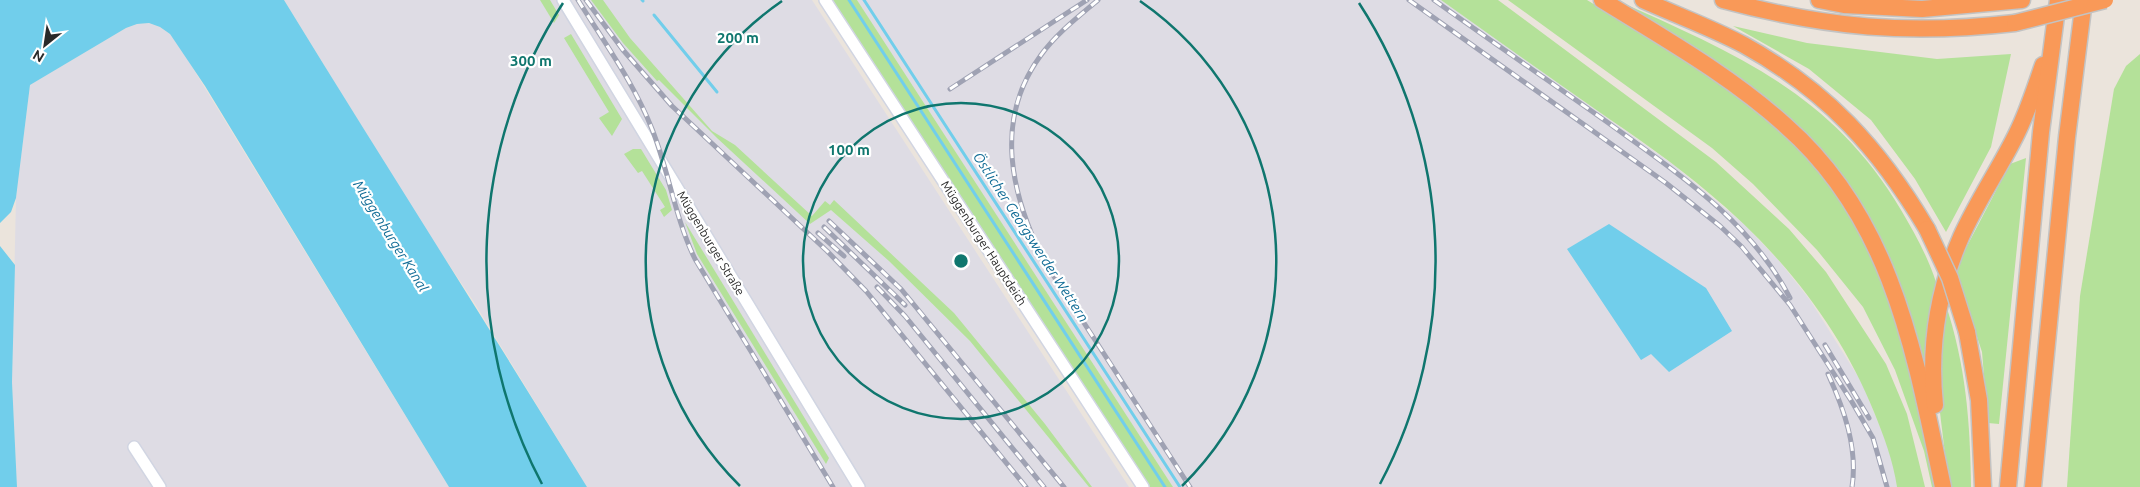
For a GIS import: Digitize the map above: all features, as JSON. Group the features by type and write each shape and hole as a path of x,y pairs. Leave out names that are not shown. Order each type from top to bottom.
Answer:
{"highway":[{"path":"1602,0 1698,59 1762,105 1788,126 1849,198 1893,283 1920,378 1943,487"},
{"path":"1643,0 1744,45 1806,86 1847,120 1902,186 1927,228 1950,278 1967,332 1979,400 1983,487"},
{"path":"1723,0 1770,12 1843,26 1882,29 1968,28 2015,23 2106,0"},
{"path":"1819,0 1844,5 1922,9 2020,0"},
{"path":"2008,487 2042,132 2058,0"},
{"path":"2033,487 2067,137 2084,0"},
{"path":"1943,487 1933,388 1934,336 1939,306 1962,236 2017,133 2054,35"}],"street":[{"name":"Müggenburger Straße","path":"563,0 859,487"},
{"name":"Müggenburger Hauptdeich","path":"825,0 1143,487"},
{"path":"134,447 160,487"}],"shaded area":[{"path":"284,0 812,0 1129,487 587,487 472,299 424,227"},
{"path":"857,0 1441,0 1675,166 1745,225 1780,262 1810,300 1862,383 1893,459 1897,487 1173,487"},
{"path":"149,23 160,27 170,34 186,57 449,487 17,487 12,382 16,198 30,85 126,28 137,24"}],"green space":[{"path":"540,0 550,0 559,15 554,23"},
{"path":"591,0 603,0 630,38 712,131 735,145 812,216 825,201 830,205 834,200 954,313 1045,424 1092,487 1089,487 970,341 889,261 831,210 810,224 717,138 659,80 657,81 623,43"},
{"path":"832,0 857,0 1173,487 1149,487"},
{"path":"1441,0 1498,0 1716,162 1789,229 1826,272 1886,364 1907,414 1925,487 1897,487 1891,458 1878,421 1844,350 1806,293 1760,241 1710,194 1668,161"},
{"path":"1508,0 1587,0 1696,67 1744,101 1782,133 1820,171 1866,242 1898,319 1936,487 1932,487 1924,451 1895,370 1863,307 1817,250 1753,184 1712,148"},
{"path":"1616,0 1701,39 1777,81 1812,106 1844,135 1874,170 1911,227 1925,254 1936,282 1926,345 1926,376 1912,324 1826,160"},
{"path":"1733,26 1807,43 1937,59 2011,54 1991,147 1946,232 1915,179 1871,120 1809,69"},
{"path":"571,34 622,119 612,136 599,118 609,112 564,38"},
{"path":"2140,54 2140,487 2067,487 2080,296 2114,89 2126,66"},
{"path":"633,149 641,149 666,190 672,210 664,217 660,210 665,207 642,171 638,173 624,154"},
{"path":"2026,158 1999,424 1988,423 1982,352 1955,269 2010,164"},
{"path":"685,222 829,458 826,464 697,254"},
{"path":"1945,302 1958,348 1962,371 1968,416 1971,487 1949,487 1938,396"}],"water":[{"name":"Müggenburger Kanal","path":"0,0 284,0 587,487 449,487 205,86 170,34 160,27 149,23 137,24 126,28 30,85 16,198 11,212 0,223"},
{"path":"1609,224 1706,288 1732,331 1669,372 1651,354 1641,360 1567,249"},
{"path":"0,246 15,265 12,382 17,487 0,487"}],"waterway":[{"path":"849,0 1165,487"},
{"name":"Östlicher Georgswerder Wettern","path":"864,0 1180,487"},
{"path":"654,15 717,92"}],"railway":[{"path":"578,0 618,63 645,112 658,145 682,227 695,259 833,487"},
{"path":"586,0 623,50 672,106 827,251 866,291 1026,487"},
{"path":"950,89 1087,0"},
{"path":"1098,0 1053,40 1041,55 1026,80 1017,105 1012,131 1012,158 1016,184 1032,236 1044,261 1190,487"},
{"path":"1409,0 1666,183 1720,226 1742,247 1790,305 1852,402 1873,438 1887,487"},
{"path":"1434,0 1685,179 1733,221 1773,270 1790,298"},
{"path":"829,221 901,289 1064,487"},
{"path":"824,227 905,305"},
{"path":"818,233 844,256"},
{"path":"877,287 905,316 1044,487"},
{"path":"1825,345 1869,418"},
{"path":"1828,374 1844,415 1851,443 1853,458 1852,487"}]}
